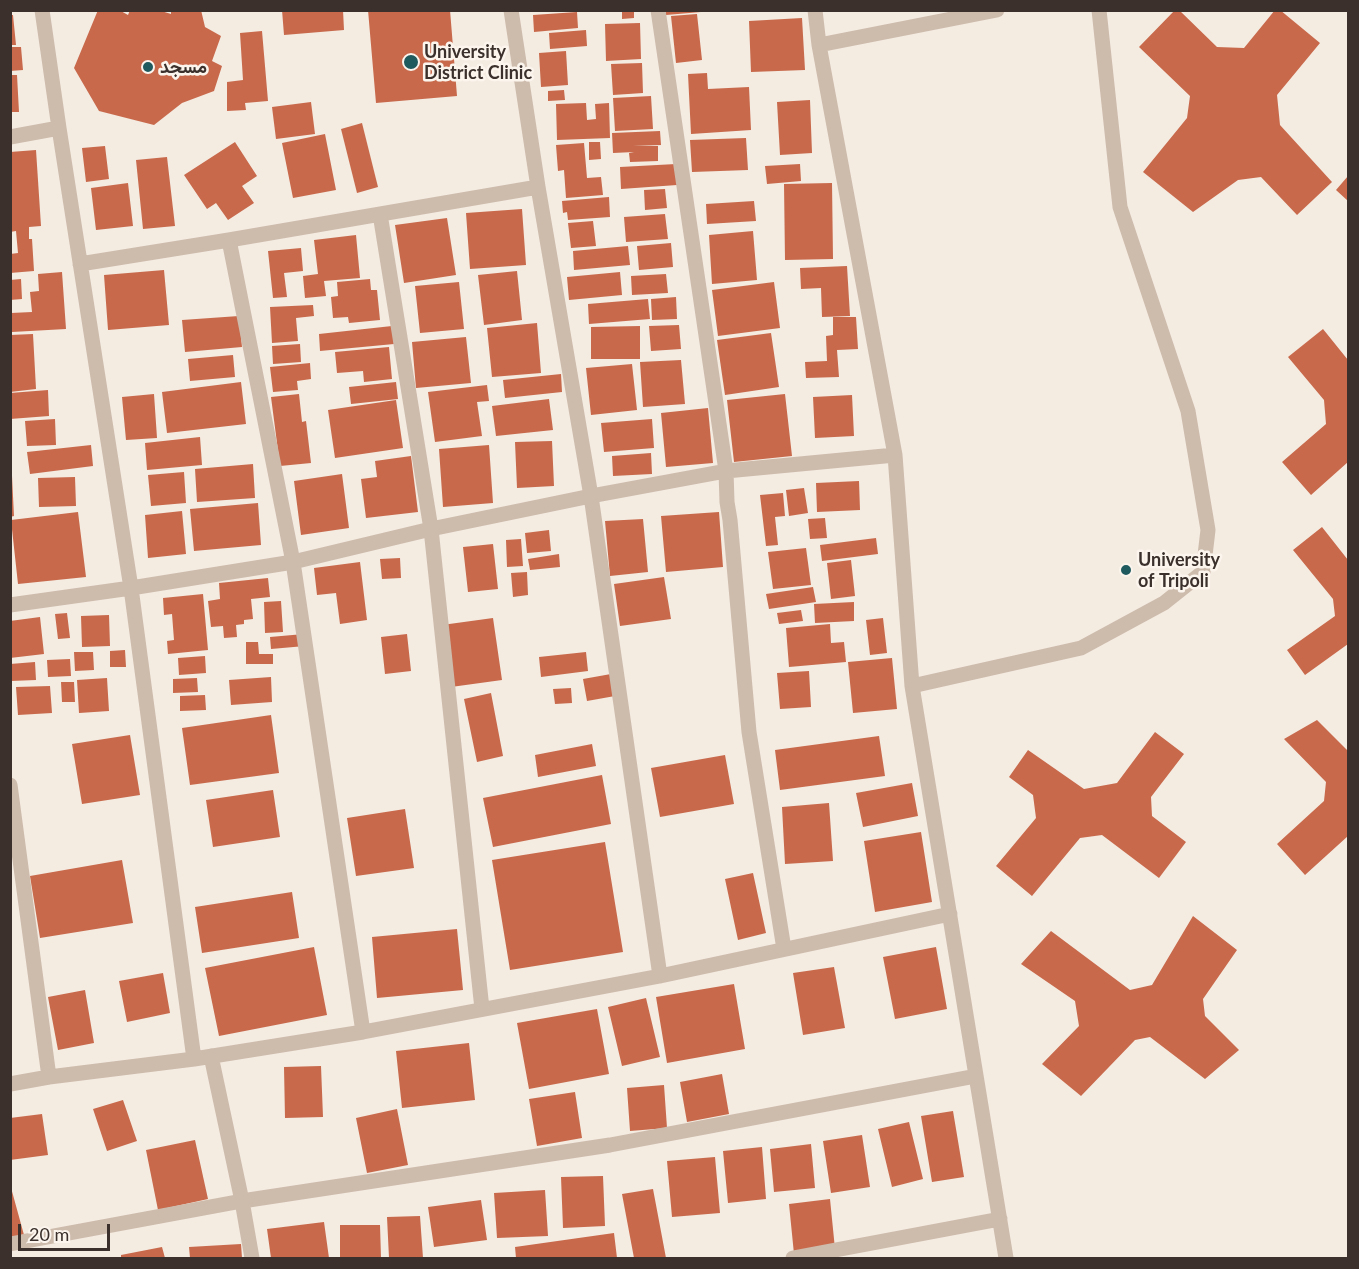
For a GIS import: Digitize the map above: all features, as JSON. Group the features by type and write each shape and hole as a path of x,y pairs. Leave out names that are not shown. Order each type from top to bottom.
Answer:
{"street":[{"path":"42,10 131,588 194,1059"},
{"path":"511,10 538,187 591,496 660,976"},
{"path":"658,10 726,471 749,732 784,949"},
{"path":"815,10 819,45 896,455 912,686 1006,1258"},
{"path":"819,45 997,10"},
{"path":"912,686 1081,648 1164,603 1203,572 1208,530 1188,411 1120,207 1099,10"},
{"path":"10,137 59,128"},
{"path":"80,264 538,187"},
{"path":"380,214 431,529 482,1008"},
{"path":"229,240 293,562 363,1032"},
{"path":"10,605 293,562 431,529 726,471 896,455"},
{"path":"10,784 49,1077"},
{"path":"10,1084 194,1059 363,1032 660,976 950,914"},
{"path":"211,1056 252,1258"},
{"path":"10,1244 242,1201 610,1145 976,1076"},
{"path":"793,1258 1000,1219"}],"building":[{"name":"مسجد","path":"98,10 119,10 128,15 130,10 158,10 171,14 171,10 201,10 205,27 221,36 212,61 222,66 214,91 182,103 154,125 99,111 74,68"},
{"path":"282,10 343,10 344,30 284,35"},
{"path":"368,10 450,10 457,96 376,103"},
{"path":"622,10 634,10 634,18 622,19"},
{"path":"666,10 701,10 701,12 666,15"},
{"path":"1175,10 1179,10 1217,47 1244,48 1275,10 1280,10 1320,43 1277,95 1280,125 1332,182 1297,215 1261,177 1238,180 1193,212 1143,172 1187,118 1190,96 1139,47"},
{"path":"577,12 578,28 534,32 533,15"},
{"path":"697,14 702,60 676,63 671,16"},
{"path":"10,15 13,15 16,45 10,45"},
{"path":"802,18 805,70 751,72 749,21"},
{"path":"640,23 641,59 606,61 605,24"},
{"path":"586,30 587,46 550,49 549,33"},
{"path":"262,31 268,101 245,103 246,110 227,111 227,82 243,80 240,33"},
{"path":"10,47 21,47 23,70 10,71"},
{"path":"566,51 568,85 541,87 539,53"},
{"path":"642,63 643,93 613,95 611,64"},
{"path":"707,73 708,89 749,87 751,130 691,134 688,74"},
{"path":"10,75 17,75 19,112 10,112"},
{"path":"564,90 565,100 548,101 548,91"},
{"path":"651,96 653,129 615,131 613,98"},
{"path":"810,100 812,153 780,155 777,102"},
{"path":"311,102 315,134 276,139 272,107"},
{"path":"586,103 587,120 596,119 595,104 609,103 610,138 557,140 556,104"},
{"path":"362,123 378,187 357,193 341,129"},
{"path":"660,131 661,145 633,146 658,146 658,161 630,162 629,153 634,152 613,153 612,133"},
{"path":"325,134 336,190 293,198 282,143"},
{"path":"746,138 748,170 692,172 690,140"},
{"path":"235,142 257,176 242,186 254,203 228,220 216,203 207,209 184,175"},
{"path":"589,142 600,142 601,159 589,160"},
{"path":"584,143 587,178 601,177 603,195 566,198 564,170 558,171 556,145"},
{"path":"105,146 109,179 86,182 82,148"},
{"path":"36,150 41,226 29,227 34,271 10,273 10,254 18,253 16,231 10,232 10,152"},
{"path":"167,157 175,226 143,229 136,160"},
{"path":"676,164 677,185 621,189 620,167"},
{"path":"800,164 801,181 767,184 765,166"},
{"path":"1348,176 1348,201 1336,190"},
{"path":"128,183 133,226 96,230 91,188"},
{"path":"832,183 833,259 785,260 784,184"},
{"path":"665,189 667,208 645,210 644,190"},
{"path":"609,197 610,217 568,220 567,212 563,213 562,201"},
{"path":"754,201 756,221 707,224 706,204"},
{"path":"522,209 526,265 470,269 466,213"},
{"path":"665,214 668,239 626,242 624,217"},
{"path":"447,218 456,275 404,283 395,225"},
{"path":"593,221 596,246 571,248 568,223"},
{"path":"753,231 757,280 712,284 709,235"},
{"path":"356,235 360,278 324,281 326,296 305,298 303,276 318,274 314,240"},
{"path":"671,243 673,267 639,270 637,246"},
{"path":"628,246 630,265 574,270 573,251"},
{"path":"301,248 303,271 284,273 287,297 273,298 268,251"},
{"path":"847,266 850,316 822,317 821,288 801,289 800,268"},
{"path":"164,270 169,325 108,330 104,275"},
{"path":"517,271 522,320 484,325 478,275"},
{"path":"62,272 66,329 12,332 11,313 32,312 30,292 39,291 38,274"},
{"path":"620,272 622,295 569,300 567,277"},
{"path":"666,274 668,293 632,295 631,276"},
{"path":"21,279 22,299 10,300 10,280"},
{"path":"370,279 371,290 377,290 380,320 349,323 348,317 333,318 331,297 338,296 337,282"},
{"path":"459,282 464,329 420,333 415,286"},
{"path":"774,282 780,328 718,336 712,290"},
{"path":"676,297 677,319 652,320 651,299"},
{"path":"648,299 650,319 589,324 588,304"},
{"path":"313,305 314,316 296,318 298,341 272,343 270,307"},
{"path":"239,316 242,347 185,352 182,320"},
{"path":"833,317 856,317 858,349 837,350 839,377 806,378 805,362 827,361 826,336 833,335"},
{"path":"537,323 541,373 492,377 487,328"},
{"path":"679,325 681,349 651,351 649,326"},
{"path":"392,326 394,344 320,351 319,334"},
{"path":"640,326 640,359 591,359 591,327"},
{"path":"1323,329 1348,360 1348,462 1311,495 1282,462 1326,424 1324,400 1288,357"},
{"path":"771,333 779,387 725,395 717,340"},
{"path":"33,334 36,389 10,392 10,335"},
{"path":"466,337 471,383 416,388 412,342"},
{"path":"300,344 301,362 273,364 272,346"},
{"path":"389,347 392,379 364,382 363,371 337,373 335,352"},
{"path":"233,355 235,377 190,381 188,359"},
{"path":"681,360 685,404 643,407 640,362"},
{"path":"310,363 311,379 297,381 298,390 273,392 270,367"},
{"path":"632,364 637,410 591,415 586,368"},
{"path":"561,374 562,392 505,398 503,380"},
{"path":"241,382 246,424 167,433 162,392"},
{"path":"396,382 398,399 351,404 349,387"},
{"path":"487,385 489,401 477,402 482,436 435,442 428,392"},
{"path":"48,390 49,416 10,419 10,393"},
{"path":"154,394 157,438 126,440 122,397"},
{"path":"299,394 302,422 306,421 311,463 280,466 271,397"},
{"path":"785,394 792,456 734,462 727,400"},
{"path":"852,395 854,436 815,438 813,397"},
{"path":"549,399 553,430 496,436 492,406"},
{"path":"396,400 403,448 335,458 328,410"},
{"path":"708,408 713,463 666,467 661,413"},
{"path":"55,419 56,445 27,446 25,421"},
{"path":"652,419 654,448 604,452 601,423"},
{"path":"200,437 202,465 147,470 145,443"},
{"path":"552,441 554,486 517,488 515,442"},
{"path":"91,445 93,466 30,474 27,452"},
{"path":"489,445 493,503 443,507 439,449"},
{"path":"651,453 652,474 613,476 612,456"},
{"path":"411,456 418,512 366,518 361,479 377,477 375,461"},
{"path":"253,464 255,498 197,502 195,469"},
{"path":"184,472 186,503 151,506 148,475"},
{"path":"342,474 349,528 301,535 294,481"},
{"path":"10,476 12,476 14,516 10,517"},
{"path":"75,477 76,506 39,507 38,478"},
{"path":"859,481 860,510 817,512 816,483"},
{"path":"804,488 808,513 789,516 786,490"},
{"path":"783,493 785,516 775,517 778,545 766,546 760,495"},
{"path":"258,503 261,545 194,551 190,509"},
{"path":"182,511 186,554 148,558 145,515"},
{"path":"78,512 86,577 18,584 11,520"},
{"path":"719,512 723,567 666,572 661,516"},
{"path":"825,518 827,538 810,539 808,519"},
{"path":"643,519 648,572 610,576 605,521"},
{"path":"1322,527 1348,560 1348,644 1305,675 1287,650 1335,616 1333,599 1293,550"},
{"path":"549,530 551,551 527,553 525,533"},
{"path":"876,538 878,554 822,561 820,545"},
{"path":"521,539 523,566 507,567 506,540"},
{"path":"493,544 498,589 468,592 463,547"},
{"path":"806,548 811,585 773,589 768,552"},
{"path":"559,554 560,567 530,570 528,559"},
{"path":"400,558 401,578 382,579 380,559"},
{"path":"851,560 855,596 831,599 827,563"},
{"path":"360,562 367,620 340,624 336,593 317,595 314,568"},
{"path":"527,572 528,595 513,597 511,573"},
{"path":"664,577 671,619 620,626 614,584"},
{"path":"268,578 270,597 251,599 253,619 244,620 244,624 236,625 237,637 224,638 223,626 211,627 208,601 220,599 219,583"},
{"path":"813,587 816,602 769,609 766,594"},
{"path":"203,594 208,650 168,654 167,641 174,640 172,614 164,615 163,598"},
{"path":"281,601 283,632 265,633 264,602"},
{"path":"854,602 854,621 815,623 814,604"},
{"path":"801,610 803,621 779,624 777,613"},
{"path":"67,613 70,638 58,639 55,614"},
{"path":"109,615 110,646 82,647 81,616"},
{"path":"40,617 44,654 10,658 10,621"},
{"path":"493,618 502,680 451,687 442,625"},
{"path":"883,618 887,653 870,655 866,620"},
{"path":"830,624 831,643 844,642 846,662 789,667 786,628"},
{"path":"304,634 305,646 271,649 270,637"},
{"path":"407,634 411,671 385,674 381,637"},
{"path":"246,642 258,642 259,654 273,654 273,664 246,664"},
{"path":"125,650 126,667 110,667 110,651"},
{"path":"74,652 93,652 94,670 75,671"},
{"path":"586,652 588,671 541,677 539,657"},
{"path":"205,656 206,673 179,675 178,658"},
{"path":"892,658 897,709 853,713 848,662"},
{"path":"70,659 71,676 48,677 47,660"},
{"path":"35,662 36,680 11,681 10,664"},
{"path":"809,671 811,707 780,709 777,673"},
{"path":"611,674 615,696 587,701 583,679"},
{"path":"271,677 272,702 231,705 229,680"},
{"path":"107,678 109,711 79,713 77,680"},
{"path":"197,678 198,692 173,693 173,679"},
{"path":"61,682 74,682 75,702 62,702"},
{"path":"50,686 52,713 18,715 16,687"},
{"path":"571,688 572,703 555,704 553,689"},
{"path":"491,693 503,756 477,762 464,699"},
{"path":"205,695 206,710 180,711 180,696"},
{"path":"271,715 279,773 190,785 182,728"},
{"path":"1317,720 1348,751 1348,836 1305,875 1277,844 1324,801 1326,782 1284,739"},
{"path":"1155,732 1184,754 1151,797 1152,816 1186,842 1159,878 1102,835 1080,838 1032,896 996,866 1036,818 1033,795 1009,777 1028,750 1084,789 1117,783"},
{"path":"130,735 140,795 82,804 72,744"},
{"path":"879,736 885,776 780,790 775,750"},
{"path":"592,744 596,766 538,777 535,755"},
{"path":"725,755 734,804 660,817 651,768"},
{"path":"602,775 611,824 493,847 483,798"},
{"path":"912,783 918,816 863,827 856,793"},
{"path":"273,790 280,837 213,847 206,800"},
{"path":"829,803 833,861 785,864 782,807"},
{"path":"405,809 414,868 356,876 347,818"},
{"path":"921,832 932,902 875,912 864,841"},
{"path":"605,842 623,952 510,970 492,860"},
{"path":"122,860 133,923 40,938 30,876"},
{"path":"753,873 766,933 738,940 725,879"},
{"path":"292,892 299,938 202,953 195,907"},
{"path":"1193,916 1237,950 1203,999 1205,1016 1239,1050 1205,1079 1150,1037 1135,1040 1081,1096 1042,1064 1079,1026 1075,1001 1021,964 1051,931 1130,990 1152,985"},
{"path":"457,929 463,990 377,998 372,937"},
{"path":"314,947 327,1015 219,1036 205,968"},
{"path":"936,947 947,1009 895,1019 883,957"},
{"path":"834,967 845,1028 803,1035 793,973"},
{"path":"163,973 170,1013 127,1022 119,981"},
{"path":"734,984 745,1049 667,1063 656,997"},
{"path":"85,990 94,1043 58,1050 48,997"},
{"path":"646,998 660,1057 622,1066 608,1007"},
{"path":"597,1009 609,1074 529,1089 517,1023"},
{"path":"469,1043 475,1100 402,1108 396,1051"},
{"path":"321,1066 323,1117 285,1118 284,1067"},
{"path":"722,1074 729,1114 687,1122 680,1082"},
{"path":"664,1085 667,1128 630,1131 627,1088"},
{"path":"575,1092 582,1138 537,1146 529,1099"},
{"path":"123,1100 137,1141 107,1151 93,1109"},
{"path":"397,1109 408,1165 367,1173 356,1118"},
{"path":"953,1111 964,1177 932,1182 921,1116"},
{"path":"42,1114 48,1155 10,1160 10,1118"},
{"path":"909,1122 923,1179 892,1187 878,1129"},
{"path":"862,1135 870,1187 831,1193 823,1141"},
{"path":"195,1140 208,1199 158,1210 146,1150"},
{"path":"811,1144 815,1188 774,1192 770,1149"},
{"path":"762,1147 766,1199 728,1203 723,1151"},
{"path":"715,1157 720,1213 672,1217 667,1161"},
{"path":"603,1176 605,1226 563,1228 561,1177"},
{"path":"10,1184 24,1235 10,1239"},
{"path":"653,1189 666,1258 634,1258 622,1194"},
{"path":"545,1190 548,1236 497,1238 494,1193"},
{"path":"830,1199 835,1249 794,1254 789,1204"},
{"path":"481,1200 487,1240 434,1247 428,1207"},
{"path":"420,1216 423,1258 389,1258 387,1217"},
{"path":"324,1222 329,1258 271,1258 267,1229"},
{"path":"340,1225 380,1225 381,1258 340,1258"},
{"path":"614,1233 617,1258 516,1258 515,1247"},
{"path":"241,1244 242,1258 190,1258 189,1247"},
{"path":"162,1247 165,1258 121,1258 121,1255"}],"place":[{"name":"University District Clinic","path":"411,62"},
{"name":"مسجد","path":"148,67"},
{"name":"University of Tripoli","path":"1126,570"}]}
